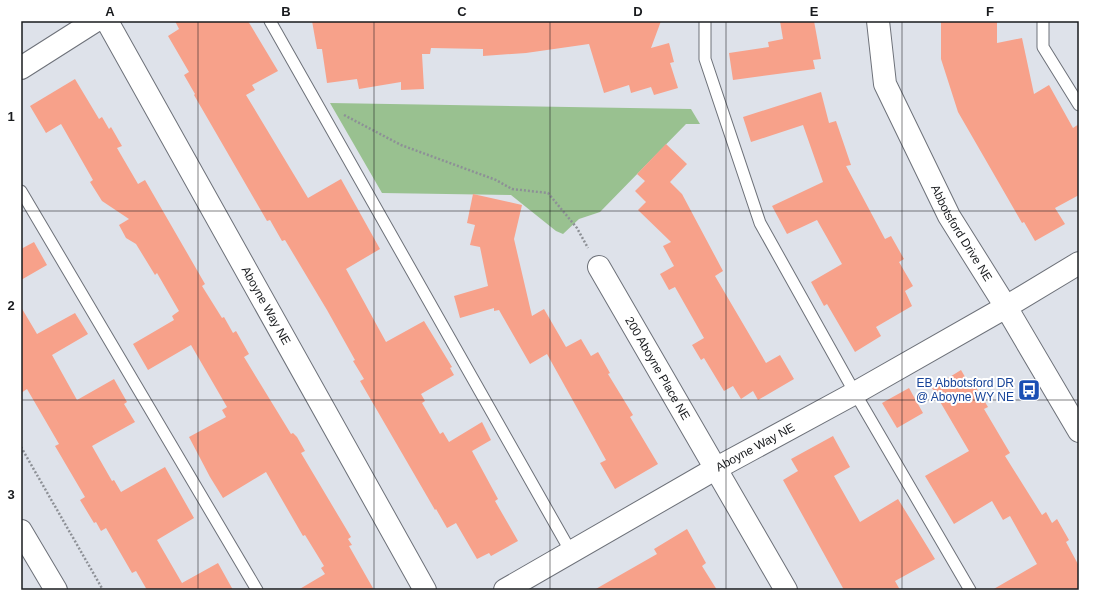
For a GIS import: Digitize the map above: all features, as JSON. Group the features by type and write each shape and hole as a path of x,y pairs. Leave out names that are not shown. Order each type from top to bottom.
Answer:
{"street":[{"path":"21,68 95,21"},
{"name":"Aboyne Way NE","path":"107,21 425,590"},
{"name":"Abbotsford Drive NE","path":"878,21 885,84 949,216 1006,307 1079,431"},
{"name":"Aboyne Way NE","path":"505,590 716,469 856,393 1006,307 1079,262"},
{"name":"200 Aboyne Place NE","path":"600,267 786,590"},
{"path":"21,531 56,590"}],"lane":[{"path":"270,21 571,552"},
{"path":"705,21 705,59 760,223 970,590"},
{"path":"1043,21 1044,47 1079,105"},
{"path":"21,190 257,590"}],"path":[{"path":"323,114 341,114 354,118 401,145 496,180 512,189 548,193 577,228 600,267"},
{"path":"21,447 103,590"}],"green space":[{"path":"330,103 691,109 700,124 686,124 600,212 579,219 563,234 556,231 511,195 382,193"}],"building":[{"path":"175,21 248,21 278,71 252,85 255,90 246,95 308,198 341,179 380,249 346,269 386,342 424,321 452,367 450,368 454,375 421,394 425,401 422,403 440,434 443,432 449,442 482,422 491,440 472,451 498,499 495,501 518,541 491,556 489,553 477,559 456,523 447,528 436,509 435,510 360,381 364,379 327,310 285,240 282,241 270,220 267,221 194,95 195,94 184,75 189,72 168,36 179,29"},
{"path":"312,21 661,21 651,48 669,43 674,62 670,63 678,88 654,95 651,87 631,93 629,85 604,93 589,44 526,53 483,56 483,49 431,48 430,54 422,54 424,89 401,90 401,82 359,89 357,79 327,83 322,49 317,49"},
{"path":"780,21 814,21 821,59 813,60 815,69 733,80 729,53 769,47 768,42 783,39"},
{"path":"941,21 997,21 997,43 1022,38 1034,94 1049,85 1073,128 1079,124 1079,195 1055,208 1065,224 1035,241 1024,222 1022,223 958,112 941,59"},
{"path":"75,79 99,119 102,117 109,129 111,127 122,146 117,148 138,184 145,180 205,284 202,286 222,318 224,317 233,333 236,331 249,354 244,357 291,434 293,433 297,437 305,451 301,453 351,537 348,539 352,545 349,546 374,590 298,590 325,574 321,568 324,566 305,535 303,536 266,472 223,498 210,477 189,437 226,417 222,410 227,407 191,345 148,370 133,344 174,320 172,316 179,311 157,273 155,275 136,244 126,238 119,225 129,219 102,201 90,182 93,180 61,124 46,133 30,106"},
{"path":"821,92 829,123 836,121 851,165 846,166 885,239 891,236 904,259 899,262 913,286 905,291 912,306 876,327 881,336 855,352 827,304 824,306 811,282 842,264 817,220 787,234 772,206 823,182 803,125 751,142 743,117"},
{"path":"666,144 687,164 670,182 682,194 723,271 715,276 766,363 780,355 794,379 758,400 753,391 741,399 733,386 724,391 704,358 701,360 692,345 704,338 675,287 669,290 660,274 674,266 663,246 671,242 638,210 646,202 635,191 645,181 637,174"},
{"path":"473,194 522,205 514,239 532,316 544,309 566,347 581,339 591,356 598,352 610,373 608,374 633,415 630,417 658,464 615,489 600,463 606,460 547,354 530,364 499,310 494,311 494,308 460,318 454,296 488,286 480,247 470,245 475,225 467,223"},
{"path":"34,242 47,265 21,280 21,249"},
{"path":"21,307 37,334 75,313 88,334 52,355 77,400 114,379 127,402 124,404 135,422 92,446 112,481 114,480 121,492 165,467 194,518 157,540 182,583 218,563 233,590 147,590 136,571 132,573 106,528 101,531 96,522 94,523 80,500 85,497 55,446 59,444 27,389 21,393"},
{"path":"961,370 971,387 974,384 988,407 984,409 1010,453 1005,456 1042,515 1046,512 1052,523 1057,519 1069,540 1066,542 1079,566 1079,590 992,590 1037,564 1010,516 1003,520 992,501 954,524 925,476 969,451 932,388"},
{"path":"909,388 923,413 897,428 882,403"},
{"path":"833,436 850,467 834,476 860,522 898,499 935,559 895,581 900,590 844,590 783,480 798,471 791,459"},
{"path":"687,529 706,563 702,566 717,590 594,590 657,554 654,549"}],"place":[{"name":"EB Abbotsford DR @ Aboyne WY NE","path":"1029,390"}]}
